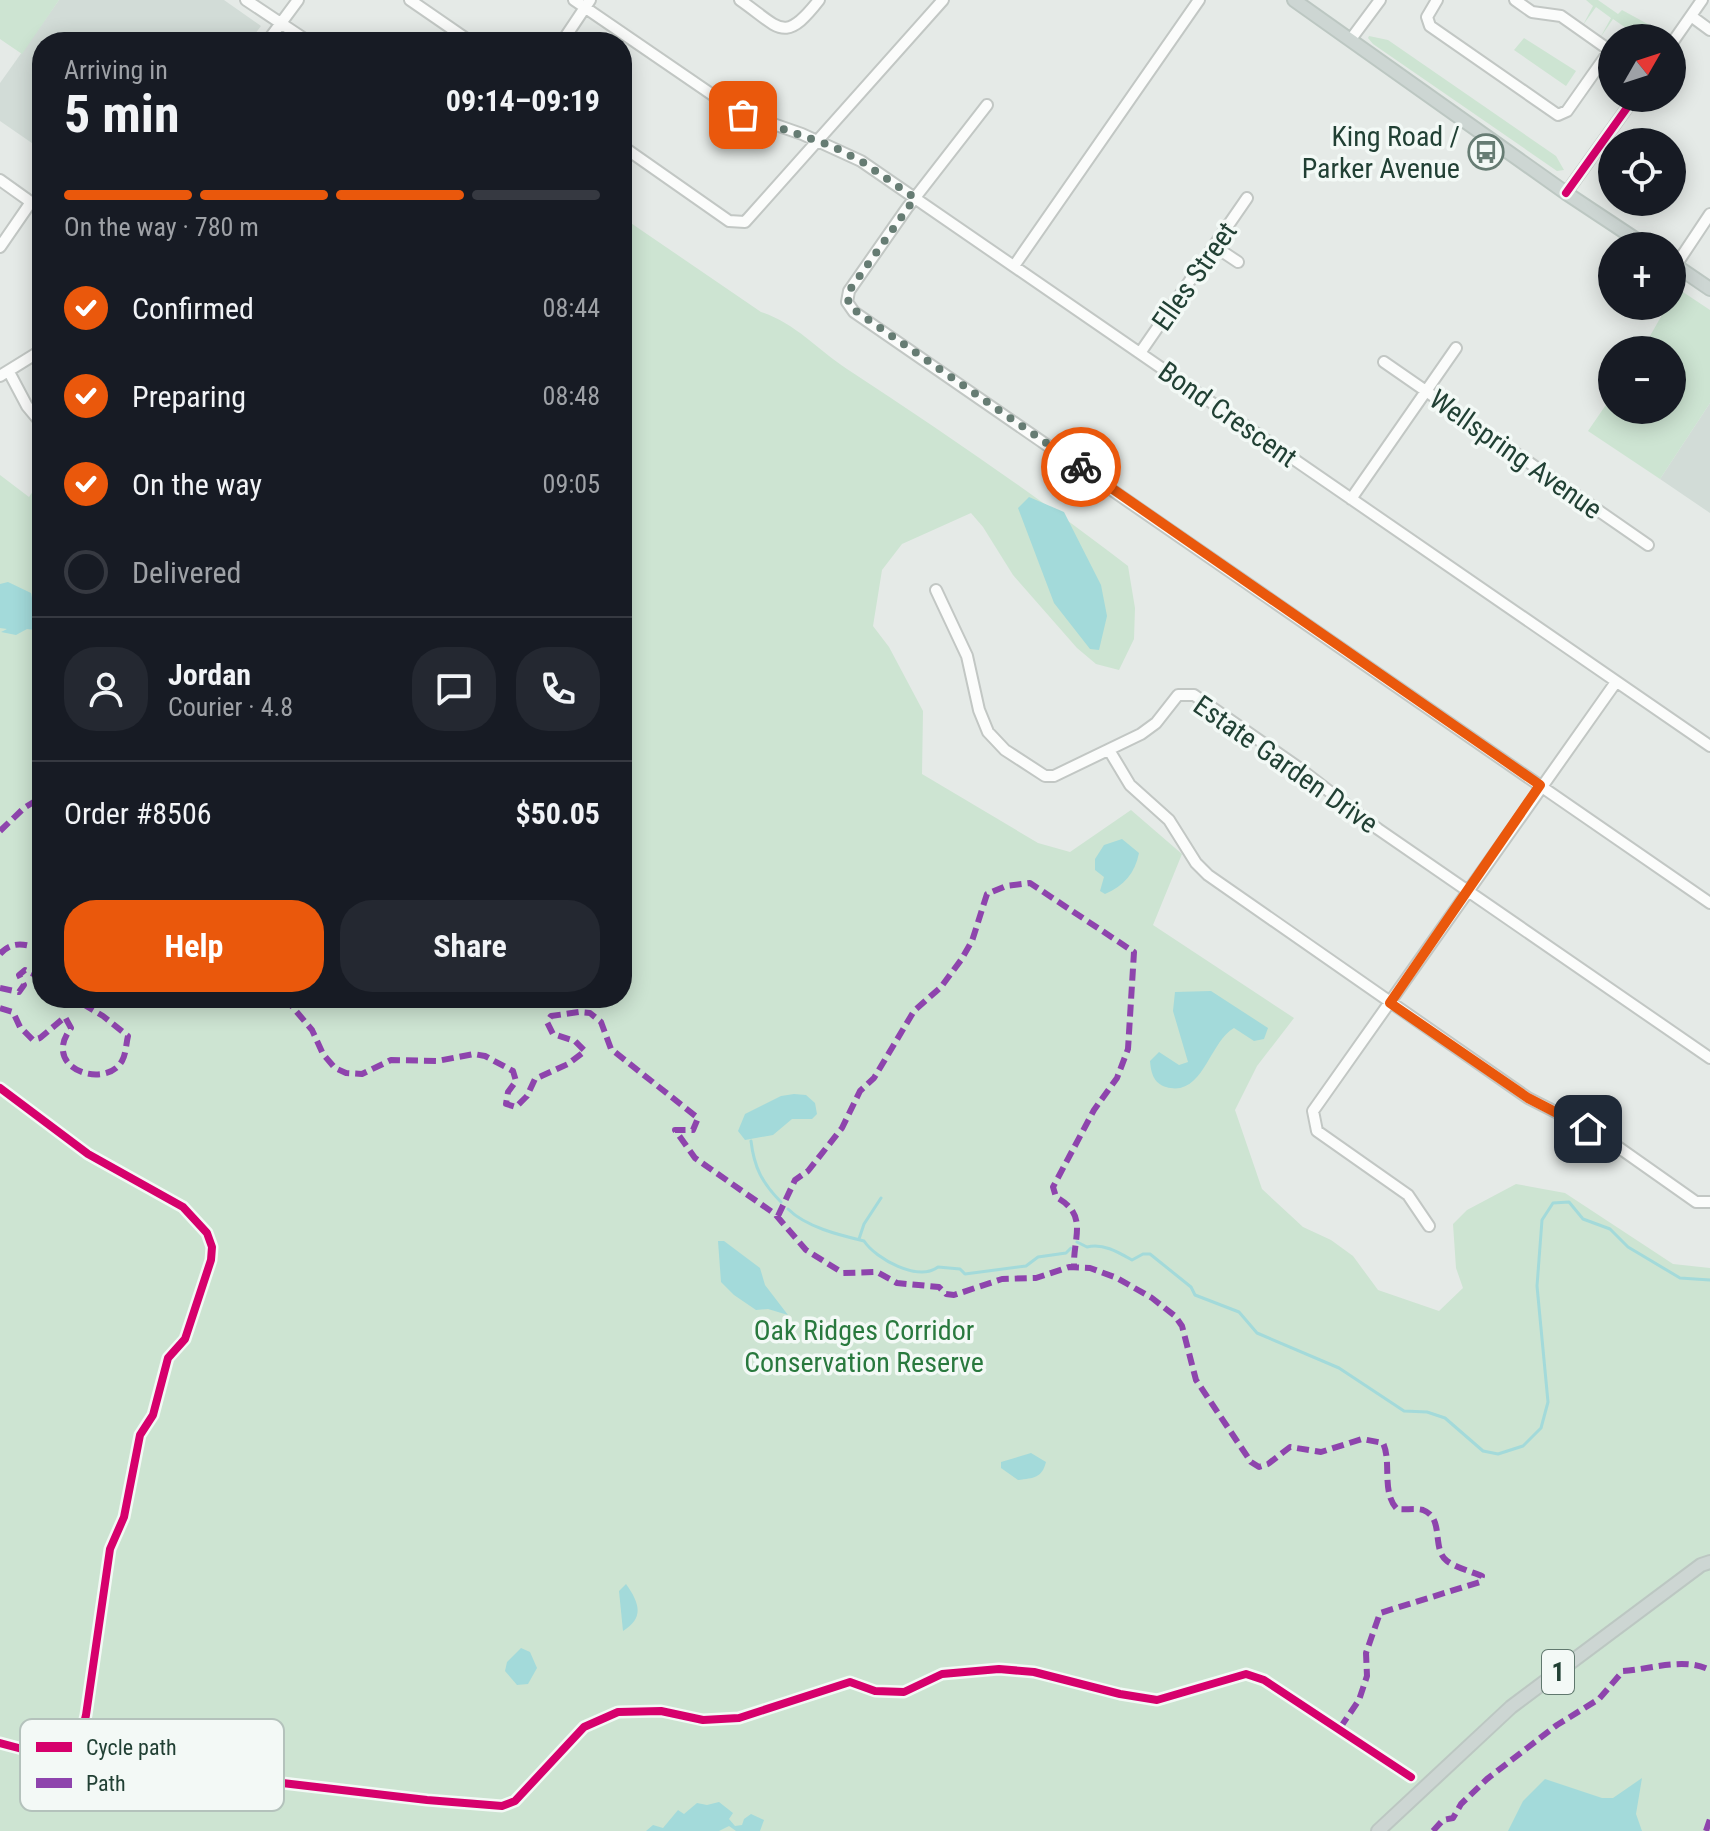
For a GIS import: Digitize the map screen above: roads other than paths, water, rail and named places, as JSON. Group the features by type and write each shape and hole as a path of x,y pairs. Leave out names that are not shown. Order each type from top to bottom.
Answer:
{"main road":[{"path":"1294,0 1625,232"},
{"path":"1686,272 1710,289"},
{"name":"1","path":"1378,1831 1511,1707 1705,1563 1710,1550"}],"street":[{"path":"246,0 294,32"},
{"path":"274,32 298,0"},
{"path":"410,0 456,32"},
{"name":"Bond Crescent","path":"574,0 588,4 627,32"},
{"path":"740,0 778,27 788,29 797,26 819,0"},
{"path":"632,153 729,221 745,222 943,0"},
{"path":"1014,266 1199,0"},
{"path":"1351,39 1380,0"},
{"path":"1437,0 1427,17 1430,26 1554,114 1567,111 1598,69"},
{"path":"1515,0 1532,12 1561,16 1598,42"},
{"path":"1685,24 1702,0"},
{"path":"569,32 588,4"},
{"path":"1691,16 1710,30"},
{"name":"Bond Crescent","path":"632,36 736,111 819,140 861,161 1710,746"},
{"path":"987,105 915,198 849,291 847,302 854,312 1710,903"},
{"path":"1566,193 1624,112"},
{"path":"0,180 31,202 0,247"},
{"name":"Elles Street","path":"1140,353 1247,198"},
{"path":"1686,247 1710,214"},
{"path":"1214,246 1238,262"},
{"path":"1351,499 1456,348"},
{"path":"32,356 4,374 32,412"},
{"name":"Wellspring Avenue","path":"1384,362 1648,545"},
{"name":"Estate Garden Drive","path":"936,590 967,656 983,721 1005,750 1039,774 1050,777 1149,730 1178,695 1194,695 1468,891 1710,1058"},
{"path":"1429,1226 1408,1195 1317,1131 1313,1111 1540,785 1616,682"},
{"path":"1109,750 1130,785 1169,820 1196,863 1208,875 1528,1098 1601,1135 1696,1202 1710,1202"}],"water":[{"path":"1029,497 1064,512 1101,585 1107,616 1099,650 1090,649 1054,603 1018,508"},
{"path":"8,582 31,593 32,630 16,635 1,632 7,629 0,628 0,584"},
{"path":"1122,839 1139,853 1135,867 1118,887 1105,894 1100,891 1104,877 1095,870 1095,859 1104,845"},
{"path":"1211,991 1268,1028 1264,1039 1254,1041 1234,1028 1225,1035 1189,1084 1179,1088 1158,1083 1150,1061 1159,1052 1179,1065 1188,1062 1173,1011 1175,992"},
{"path":"806,1095 815,1103 817,1114 812,1119 792,1119 773,1135 745,1140 738,1131 745,1114 781,1096"},
{"path":"718,1241 724,1241 760,1268 765,1285 788,1315 768,1309 756,1310 721,1282"},
{"path":"1031,1453 1046,1462 1036,1476 1018,1480 1001,1468 1001,1462"},
{"path":"626,1584 638,1609 635,1621 623,1631 619,1591"},
{"path":"521,1648 530,1652 537,1668 528,1684 517,1685 505,1671 507,1662"},
{"path":"1642,1778 1636,1814 1642,1831 1508,1831 1523,1801 1545,1779 1602,1798 1613,1798"},
{"path":"719,1802 733,1813 729,1819 735,1826 742,1825 751,1814 764,1820 760,1831 736,1831 729,1826 719,1831 646,1831 653,1825 663,1828 678,1810 684,1814 697,1803 707,1805"}],"waterway":[{"path":"751,1141 760,1174 781,1202"},
{"path":"859,1239 864,1224 881,1198"},
{"path":"1077,1242 1087,1247 1110,1249 1132,1260 1150,1254 1191,1287 1195,1295 1239,1312 1257,1333 1339,1368 1404,1411 1427,1412 1445,1418 1483,1451 1498,1454 1523,1446 1541,1428 1548,1402 1537,1286 1542,1220 1553,1203 1569,1202 1583,1219 1610,1229 1628,1247 1680,1278 1710,1280"},
{"path":"788,1209 813,1225 864,1241 887,1261 920,1272 938,1267 960,1269 965,1274 1026,1266 1038,1257 1066,1253 1071,1248"}],"place":[{"name":"King Road / Parker Avenue","path":"1486,152"}],"park label":[{"name":"Oak Ridges Corridor Conservation Reserve","path":"864,1346"}]}
